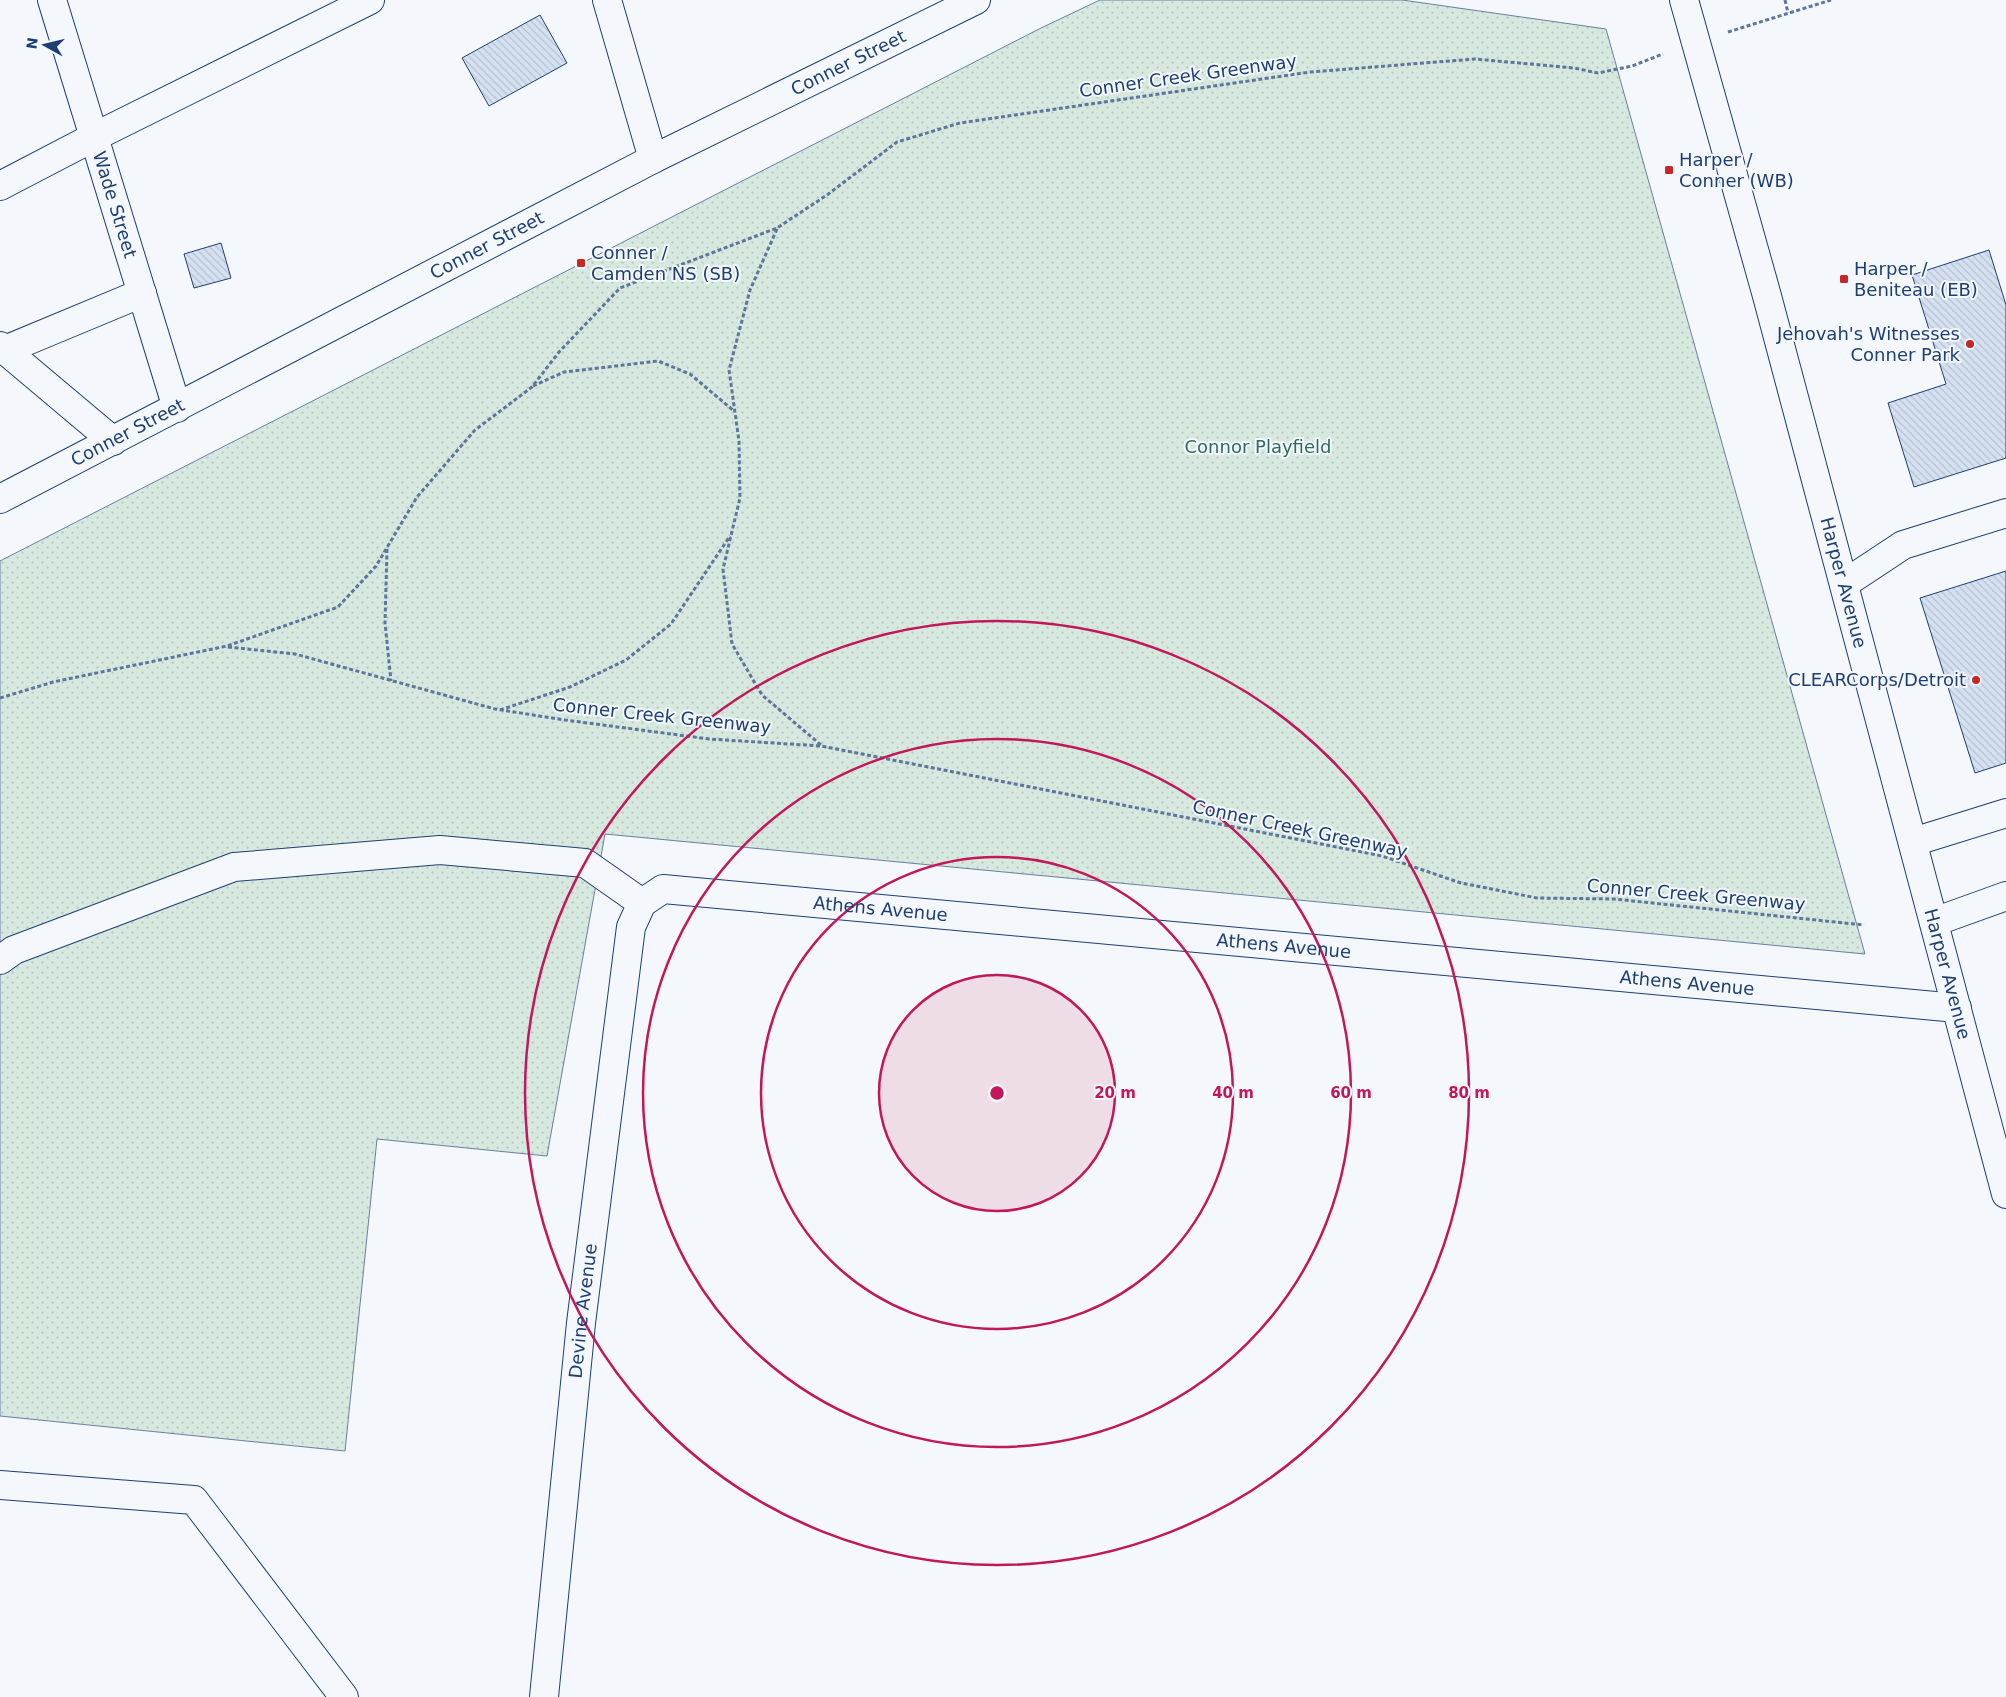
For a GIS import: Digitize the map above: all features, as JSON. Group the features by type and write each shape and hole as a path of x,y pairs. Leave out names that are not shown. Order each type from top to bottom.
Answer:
{"street":[{"name":"Wade Street","path":"52,0 177,408"},
{"path":"0,186 328,10 370,0"},
{"path":"607,0 653,159"},
{"name":"Conner Street","path":"0,499 653,159 976,0"},
{"name":"Harper Avenue","path":"1684,0 1767,296 2006,1194"},
{"path":"113,441 2,348 142,293"},
{"path":"1844,584 1903,545 2006,513"},
{"path":"1913,842 2006,813"},
{"path":"0,960 14,950 225,870 244,866 440,850 585,863 637,915"},
{"name":"Athens Avenue","path":"637,915 663,889 1957,1008"},
{"path":"1934,922 2006,896"},
{"name":"Devine Avenue","path":"544,1697 581,1323 637,915"},
{"path":"0,1485 194,1500 344,1697"}],"path":[{"path":"1785,0 1788,13"},
{"name":"Conner Creek Greenway","path":"532,387 559,352 620,288 777,228 827,195 897,142 960,123 1310,72 1475,59 1574,68 1598,73 1632,66"},
{"name":"Conner Creek Greenway","path":"777,228 750,290 729,370 739,441 740,498 722,569 732,644 762,695 821,746"},
{"name":"Conner Creek Greenway","path":"0,698 53,682 227,646 338,607 376,566 417,497 475,430 532,387 564,372 658,360 690,374 735,412"},
{"name":"Conner Creek Greenway","path":"500,710 570,687 626,660 670,624 731,534"},
{"name":"Conner Creek Greenway","path":"387,548 385,623 391,681"},
{"name":"Conner Creek Greenway","path":"227,646 295,654 500,710 709,739 821,746 1382,856 1460,883 1537,898 1614,899 1864,925"}],"green space":[{"name":"Connor Playfield","path":"1100,0 1402,0 1606,29 1865,954 605,834 547,1156 377,1139 345,1451 0,1416 0,561 1041,28"}],"building":[{"path":"540,15 567,63 489,106 462,58"},
{"path":"221,243 231,278 194,288 184,254"},
{"name":"Jehovah's Witnesses Conner Park","path":"1989,250 2006,305 2006,458 1914,487 1888,403 1946,384 1912,275"},
{"name":"CLEARCorps/Detroit","path":"2006,571 2006,763 1975,773 1920,598"}],"place":[{"name":"Harper / Conner (WB)","path":"1669,170"},
{"name":"Conner / Camden NS (SB)","path":"581,263"},
{"name":"Harper / Beniteau (EB)","path":"1844,279"},
{"name":"Jehovah's Witnesses Conner Park","path":"1970,344"},
{"name":"CLEARCorps/Detroit","path":"1976,680"}]}
